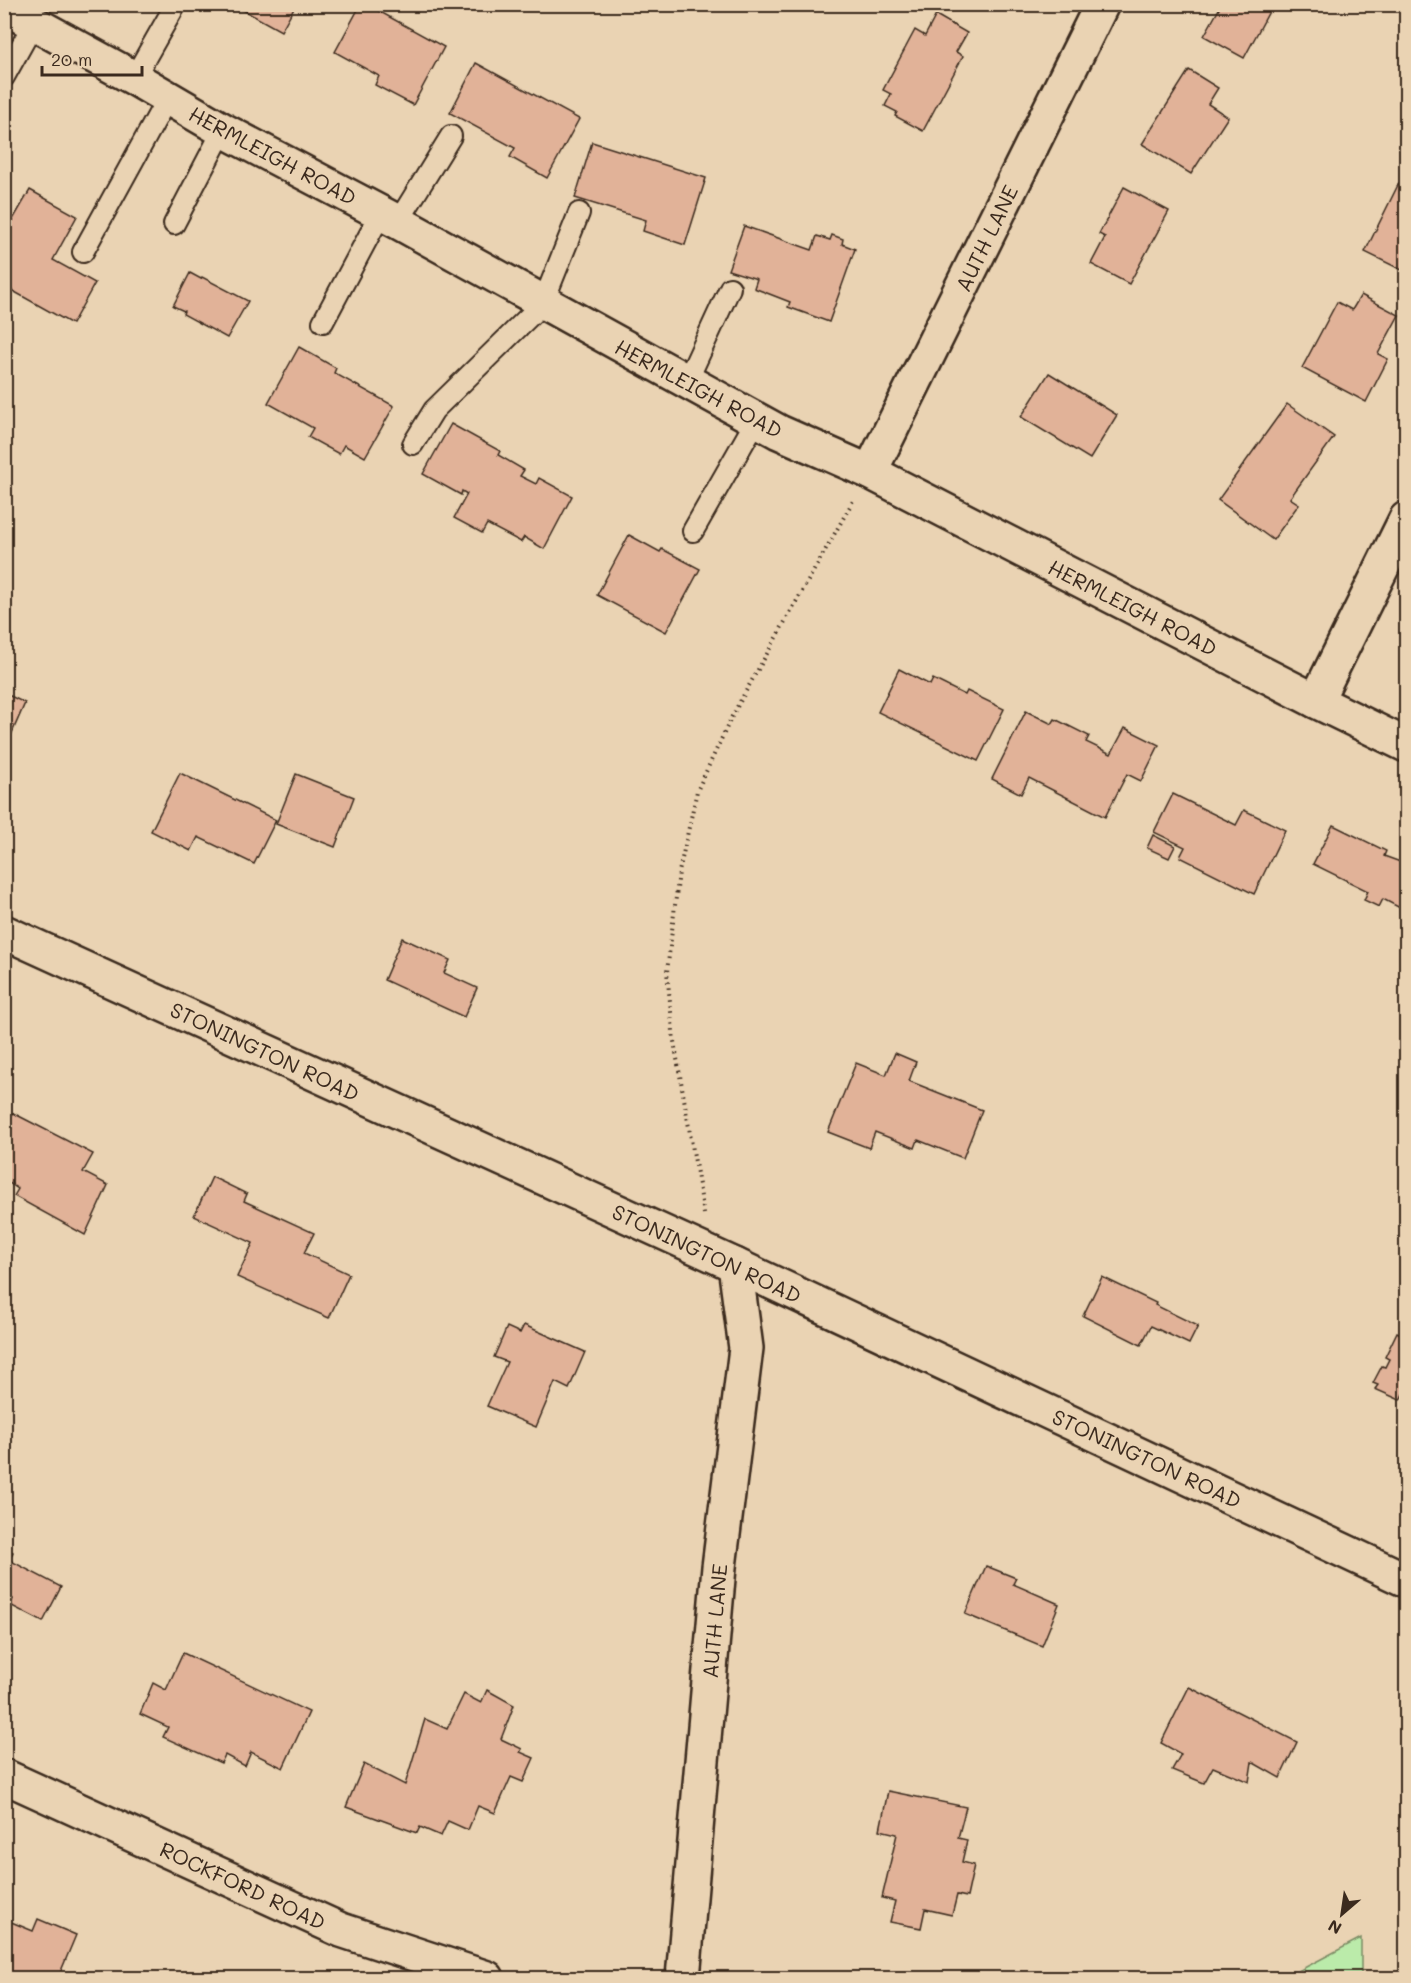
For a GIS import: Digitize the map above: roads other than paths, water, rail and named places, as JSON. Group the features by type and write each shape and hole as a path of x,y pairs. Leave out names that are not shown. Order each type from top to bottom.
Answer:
{"street":[{"name":"AUTH LANE","path":"870,472 1102,4"},
{"name":"HERMLEIGH ROAD","path":"4,7 168,97 223,130 390,217 780,432 870,472 1316,701 1407,745"},
{"path":"1316,701 1407,519"},
{"name":"STONINGTON ROAD","path":"4,932 724,1260 1407,1580"},
{"name":"AUTH LANE","path":"682,1978 718,1567 746,1348 724,1260"},
{"name":"ROCKFORD ROAD","path":"4,1776 341,1930 487,1978"}],"lane":[{"path":"134,78 176,4"},
{"path":"4,77 34,23"},
{"path":"83,252 168,97"},
{"path":"174,224 223,130"},
{"path":"323,321 390,217 451,136"},
{"path":"413,444 434,410 543,303 579,213"},
{"path":"687,381 730,288"},
{"path":"693,531 758,420"}]}
